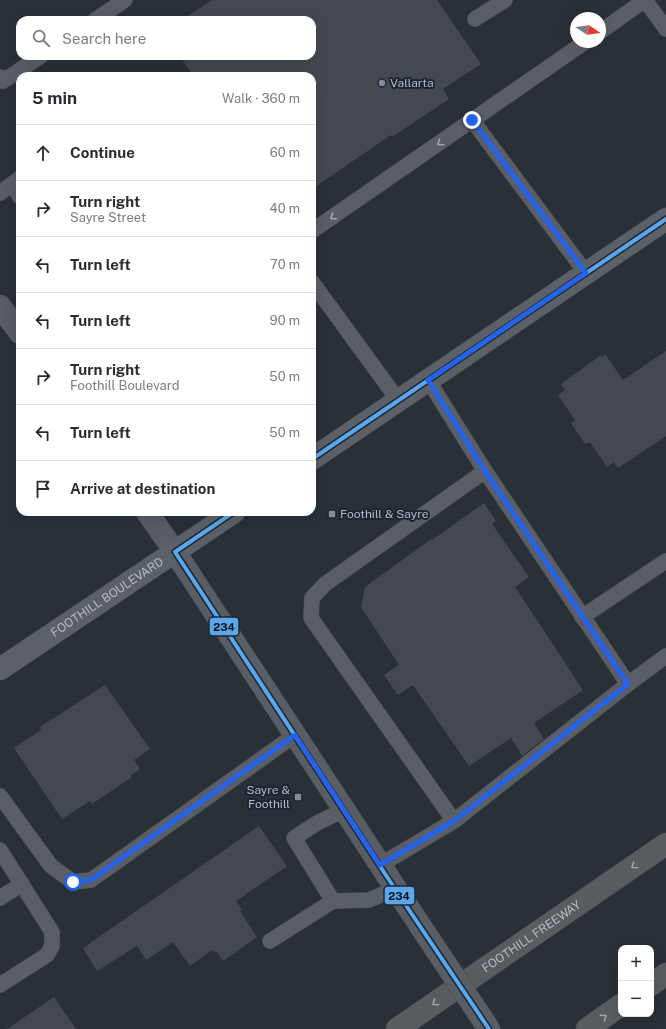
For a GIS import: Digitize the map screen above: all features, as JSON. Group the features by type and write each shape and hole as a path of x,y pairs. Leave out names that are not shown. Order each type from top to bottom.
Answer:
{"highway":[{"name":"FOOTHILL FREEWAY","path":"397,1029 666,844"},
{"path":"654,983 666,974"},
{"path":"587,1029 618,1008"}],"main road":[{"path":"316,456 666,219"},
{"name":"FOOTHILL BOULEVARD","path":"0,669 228,516"}],"street":[{"path":"150,516 489,1029"}],"lane":[{"path":"101,16 125,0"},
{"path":"474,19 505,0"},
{"path":"606,28 645,0 666,29"},
{"path":"316,228 576,48"},
{"path":"17,72 35,60"},
{"path":"0,77 3,81 16,72"},
{"path":"472,120 586,273"},
{"path":"316,287 398,400"},
{"path":"428,380 485,471 628,684"},
{"path":"454,821 311,618 312,598 325,584 485,471"},
{"path":"582,617 666,561"},
{"path":"380,865 454,821 628,684 666,656"},
{"path":"0,796 51,866 73,882 91,880 295,735"},
{"path":"333,901 294,838 317,823 344,810"},
{"path":"0,850 52,932 52,946 47,955 0,985"},
{"path":"0,898 22,884"},
{"path":"270,941 333,901 369,900 395,889"}],"building":[{"name":"Vallarta","path":"212,0 437,0 481,64 443,89 449,99 392,137 391,135 316,186 316,72 190,72 183,60 316,60 316,16 188,16"},
{"path":"666,351 666,436 618,468 614,462 607,467 590,442 585,444 571,423 575,420 558,395 565,390 561,384 601,355 602,357 605,354 623,380"},
{"path":"484,503 496,521 492,524 529,577 515,587 583,690 534,723 544,739 522,756 511,738 469,766 413,685 398,695 384,675 399,665 361,607 365,587"},
{"path":"105,685 150,749 134,760 140,769 131,775 132,777 92,804 90,801 62,819 14,748 41,730 40,727"},
{"path":"259,826 287,866 236,901 242,910 240,911 257,937 223,961 216,951 214,953 212,950 190,966 173,942 146,960 137,946 97,971 83,948"},
{"path":"54,997 76,1029 7,1029"}],"transit line":[{"name":"234","path":"316,456 666,219"},
{"name":"234","path":"228,516 175,552 395,889 489,1029"}],"place":[{"name":"Vallarta","path":"382,83"},
{"name":"Foothill & Sayre","path":"332,514"},
{"name":"Sayre & Foothill","path":"298,797"}],"route":[{"path":"73,882 91,880 295,735 380,865 454,821 628,684 485,471 428,380 586,273 472,120"}]}
